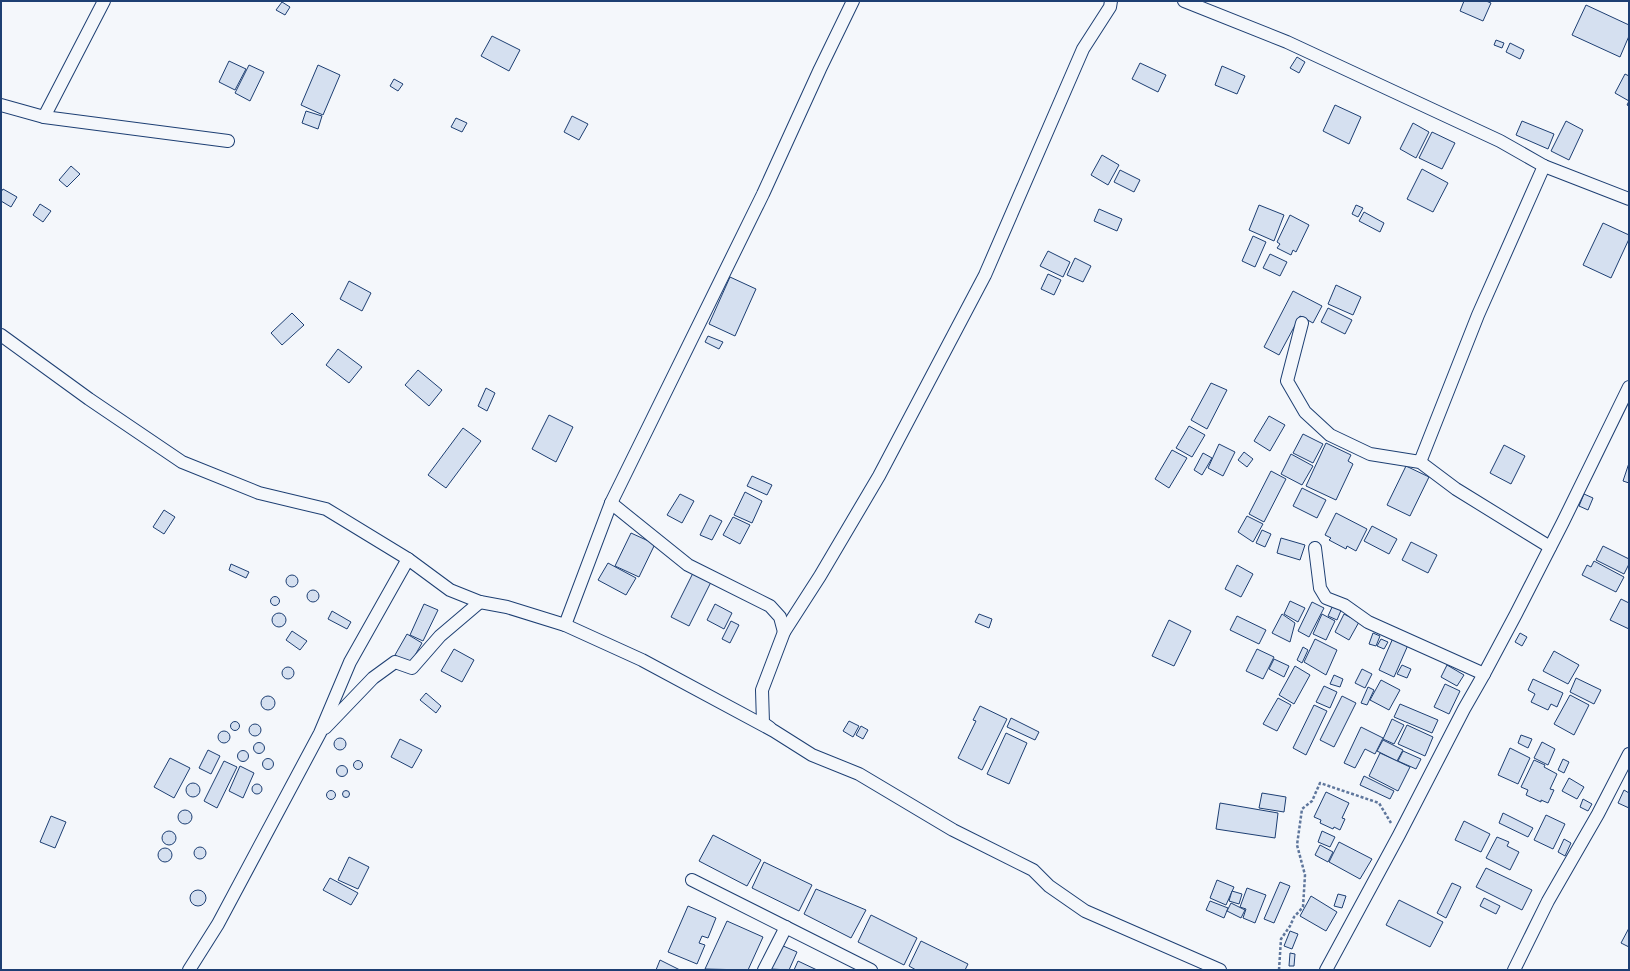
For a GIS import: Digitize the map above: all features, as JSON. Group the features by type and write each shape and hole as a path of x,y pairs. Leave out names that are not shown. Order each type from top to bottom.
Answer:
{"street":[{"path":"44,117 104,1"},
{"path":"565,625 611,503 763,194 853,1"},
{"path":"1111,1 1110,7 1084,49 985,275 879,476 820,576 784,632 762,690 763,723 812,755 859,774 953,830 1033,870 1049,886 1085,911 1206,967 1220,970"},
{"path":"1184,1 1287,42 1500,141 1544,166 1629,199"},
{"path":"1,105 44,117 228,141"},
{"path":"1420,462 1478,315 1544,166"},
{"path":"1302,323 1287,381 1305,412 1330,435 1370,454 1420,462 1456,489 1550,547"},
{"path":"1,335 89,399 182,462 259,493 326,509 408,559 450,590 480,602 507,607 565,625 642,660 774,731"},
{"path":"1326,970 1484,674 1550,547 1629,387"},
{"path":"611,503 688,565 770,606 780,617 784,632"},
{"path":"1315,548 1320,588 1326,598 1344,605 1368,622 1484,674"},
{"path":"189,970 218,924 320,733 350,662 408,559"},
{"path":"320,733 373,678 395,662 412,668 440,636 480,602"},
{"path":"1514,970 1548,901 1598,814 1629,754"},
{"path":"692,880 871,970"},
{"path":"764,970 786,927"}],"path":[{"path":"1279,970 1281,939 1294,917 1303,907 1305,875 1297,845 1302,809 1312,801 1320,783 1379,803 1399,835"}],"building":[{"path":"1464,1 1486,1 1491,3 1483,21 1460,11"},
{"path":"282,2 290,7 285,15 276,10"},
{"path":"1586,5 1629,25 1629,36 1620,57 1572,35"},
{"path":"492,36 520,50 509,71 481,56"},
{"path":"1496,40 1504,43 1502,48 1494,45"},
{"path":"1510,43 1524,50 1520,59 1506,52"},
{"path":"1297,57 1305,62 1299,73 1290,68"},
{"path":"229,61 246,69 235,90 219,82"},
{"path":"1140,63 1166,75 1158,92 1132,79"},
{"path":"249,65 264,72 250,101 235,93"},
{"path":"318,65 340,75 323,115 301,105"},
{"path":"1222,66 1245,76 1237,94 1215,85"},
{"path":"1625,74 1629,76 1629,101 1615,93"},
{"path":"394,79 403,84 398,91 390,86"},
{"path":"1335,105 1361,117 1349,144 1323,131"},
{"path":"306,111 322,116 318,129 302,123"},
{"path":"572,116 588,124 579,140 564,132"},
{"path":"456,118 467,123 462,132 451,127"},
{"path":"1522,121 1554,134 1548,149 1516,135"},
{"path":"1566,121 1583,130 1569,160 1551,151"},
{"path":"1413,123 1429,132 1416,158 1400,149"},
{"path":"1432,132 1455,143 1442,169 1419,158"},
{"path":"1102,155 1119,165 1108,185 1091,175"},
{"path":"71,166 80,174 67,187 59,180"},
{"path":"1422,169 1448,183 1433,212 1407,199"},
{"path":"1120,170 1140,180 1134,192 1114,182"},
{"path":"3,189 17,197 11,207 1,201 1,192"},
{"path":"40,204 51,211 43,222 33,215"},
{"path":"1259,205 1284,215 1274,241 1249,230"},
{"path":"1356,205 1363,208 1358,217 1352,214"},
{"path":"1099,209 1122,219 1117,231 1094,221"},
{"path":"1364,212 1384,223 1380,232 1359,221"},
{"path":"1290,215 1309,225 1296,252 1293,250 1291,255 1277,248 1280,244 1277,242"},
{"path":"1603,223 1629,235 1629,239 1611,278 1583,265"},
{"path":"1253,236 1266,242 1255,267 1242,261"},
{"path":"1048,251 1070,262 1063,277 1040,266"},
{"path":"1270,254 1287,262 1280,276 1263,268"},
{"path":"1075,258 1091,266 1083,282 1067,275"},
{"path":"1048,274 1061,280 1054,295 1041,289"},
{"path":"730,277 756,289 735,336 709,324"},
{"path":"349,281 371,293 362,311 340,299"},
{"path":"1336,285 1361,297 1353,315 1328,304"},
{"path":"1293,291 1322,306 1313,323 1300,316 1279,355 1264,347"},
{"path":"1328,308 1352,320 1345,334 1321,322"},
{"path":"292,313 304,325 282,345 271,333"},
{"path":"708,336 723,342 719,349 705,342"},
{"path":"338,349 362,367 349,383 326,365"},
{"path":"418,370 442,390 429,406 405,385"},
{"path":"1211,383 1227,390 1207,429 1191,420"},
{"path":"486,388 495,393 487,411 478,406"},
{"path":"549,415 573,427 556,462 532,449"},
{"path":"1269,416 1285,425 1270,451 1254,441"},
{"path":"1189,426 1205,435 1192,457 1176,448"},
{"path":"463,428 481,441 446,488 428,475"},
{"path":"1303,434 1323,444 1313,463 1293,453"},
{"path":"1326,443 1351,455 1348,461 1353,464 1336,500 1306,486"},
{"path":"1219,444 1235,452 1223,476 1208,468"},
{"path":"1504,445 1525,456 1511,484 1490,473"},
{"path":"1172,450 1187,458 1169,488 1155,479"},
{"path":"1244,452 1253,459 1247,467 1238,460"},
{"path":"1203,453 1212,458 1202,475 1194,470"},
{"path":"1291,454 1313,466 1302,485 1281,474"},
{"path":"1629,463 1629,483 1623,481"},
{"path":"1406,466 1429,477 1410,516 1387,505"},
{"path":"1271,471 1286,479 1264,522 1249,514"},
{"path":"752,476 772,485 767,495 747,486"},
{"path":"1302,488 1326,500 1317,518 1293,506"},
{"path":"745,492 762,501 752,523 734,515"},
{"path":"680,494 694,501 682,523 667,515"},
{"path":"1584,494 1593,498 1588,510 1579,506"},
{"path":"164,510 175,517 164,534 153,527"},
{"path":"1336,513 1367,529 1356,551 1347,546 1346,549 1329,540 1331,538 1325,535"},
{"path":"710,515 722,521 712,540 700,535"},
{"path":"1247,516 1263,524 1253,542 1238,532"},
{"path":"733,517 750,525 740,544 723,535"},
{"path":"1372,526 1397,539 1389,554 1364,541"},
{"path":"1262,530 1271,534 1265,547 1256,543"},
{"path":"631,533 655,544 639,577 615,566"},
{"path":"1281,538 1305,545 1300,560 1277,553"},
{"path":"1411,542 1437,555 1428,573 1402,560"},
{"path":"1603,546 1629,559 1629,564 1624,574 1596,560"},
{"path":"1594,561 1624,577 1616,592 1582,575 1587,565 1591,567"},
{"path":"608,563 636,578 626,595 598,580"},
{"path":"231,564 249,572 246,578 229,570"},
{"path":"1237,565 1253,574 1241,597 1225,589"},
{"path":"694,571 712,580 689,626 671,617"},
{"path":"290,575 294,575 298,581 294,587 290,587 286,583 286,579"},
{"path":"311,590 315,590 319,596 315,602 311,602 307,598 307,594"},
{"path":"275,596 280,601 275,606 270,601"},
{"path":"1621,599 1629,603 1629,629 1610,620"},
{"path":"1290,601 1305,608 1298,622 1284,614"},
{"path":"1312,602 1324,608 1309,637 1298,631"},
{"path":"424,604 438,610 423,641 410,635"},
{"path":"715,604 732,613 724,629 707,620"},
{"path":"1333,605 1342,608 1337,620 1328,616"},
{"path":"332,611 351,622 347,629 328,619"},
{"path":"279,613 284,615 286,620 284,625 279,627 274,625 272,620 274,615"},
{"path":"979,614 992,619 989,628 975,622"},
{"path":"1282,614 1295,623 1290,642 1272,633"},
{"path":"1322,614 1335,621 1326,640 1313,634"},
{"path":"1344,614 1359,622 1349,640 1335,632"},
{"path":"1237,616 1266,630 1259,644 1230,630"},
{"path":"1169,620 1191,631 1174,666 1152,656"},
{"path":"731,621 739,625 730,643 722,639"},
{"path":"292,631 307,641 300,650 286,640"},
{"path":"1373,633 1380,636 1376,646 1369,644"},
{"path":"1520,633 1527,637 1522,646 1515,642"},
{"path":"407,634 422,643 410,664 395,655"},
{"path":"1393,638 1408,645 1394,677 1379,670"},
{"path":"1315,639 1337,650 1326,675 1304,662"},
{"path":"1381,639 1388,642 1384,649 1377,646"},
{"path":"1303,647 1308,650 1302,663 1297,660"},
{"path":"454,649 474,660 462,682 441,671"},
{"path":"1257,649 1274,657 1263,679 1246,671"},
{"path":"1554,651 1579,665 1568,684 1543,671"},
{"path":"1274,659 1289,666 1284,677 1269,669"},
{"path":"1402,665 1411,669 1407,678 1397,674"},
{"path":"1447,665 1464,675 1457,686 1441,677"},
{"path":"1295,666 1310,675 1294,704 1279,695"},
{"path":"286,667 290,667 294,673 290,679 286,679 282,675 282,671"},
{"path":"1362,669 1372,674 1365,688 1355,683"},
{"path":"1334,675 1343,679 1340,687 1330,684"},
{"path":"1576,678 1601,690 1594,704 1570,692"},
{"path":"1533,679 1563,693 1557,707 1551,704 1548,710 1531,702 1535,694 1528,690"},
{"path":"1381,680 1400,690 1389,710 1370,700"},
{"path":"1445,684 1460,691 1449,714 1434,707"},
{"path":"1324,686 1337,692 1330,708 1316,702"},
{"path":"1368,687 1374,690 1367,705 1361,703"},
{"path":"426,693 441,706 436,713 420,700"},
{"path":"1570,695 1589,705 1574,735 1554,724"},
{"path":"268,696 273,698 275,703 273,708 268,710 263,708 261,703 263,698"},
{"path":"1342,696 1356,703 1334,747 1320,740"},
{"path":"1278,698 1291,705 1277,731 1263,724"},
{"path":"1400,704 1438,720 1432,733 1394,717"},
{"path":"1314,705 1327,711 1306,755 1293,748"},
{"path":"980,706 1007,719 982,770 958,758 976,721 973,720"},
{"path":"1011,718 1039,732 1035,740 1007,727"},
{"path":"1392,719 1404,725 1394,744 1383,739"},
{"path":"235,721 240,726 235,731 230,726"},
{"path":"849,721 859,726 853,737 843,731"},
{"path":"257,724 260,725 260,735 253,736 250,735 249,728 250,725"},
{"path":"1407,725 1433,737 1425,756 1398,744"},
{"path":"861,726 868,730 863,739 856,735"},
{"path":"1361,727 1383,738 1375,754 1365,749 1355,768 1344,763"},
{"path":"222,731 226,731 230,737 226,743 222,743 218,739 218,735"},
{"path":"1006,733 1027,743 1009,784 987,774"},
{"path":"1521,735 1532,739 1528,748 1518,743"},
{"path":"342,738 345,739 345,749 338,750 335,749 334,742 335,739"},
{"path":"400,739 422,750 412,768 391,757"},
{"path":"1383,740 1403,750 1397,761 1377,751"},
{"path":"1542,742 1555,749 1548,765 1534,758"},
{"path":"257,743 261,743 263,744 263,752 257,753 254,750 254,746"},
{"path":"1510,748 1530,758 1518,784 1498,775"},
{"path":"208,750 220,756 211,774 199,768"},
{"path":"243,750 247,752 249,756 247,760 243,762 239,760 237,756 239,752"},
{"path":"1403,751 1421,759 1416,769 1398,761"},
{"path":"1380,753 1410,767 1398,791 1369,776"},
{"path":"170,758 190,768 174,798 154,787"},
{"path":"266,759 270,759 272,760 272,768 266,769 263,766 263,762"},
{"path":"1563,759 1569,762 1564,773 1558,770"},
{"path":"1534,760 1545,765 1544,767 1557,774 1550,789 1554,790 1548,803 1541,800 1541,802 1526,795 1528,790 1521,787"},
{"path":"224,761 237,767 217,808 204,801"},
{"path":"356,761 360,761 362,765 360,769 356,769 354,767 354,763"},
{"path":"342,765 346,767 348,771 346,775 342,777 338,775 336,771 338,767"},
{"path":"240,766 254,773 243,798 229,791"},
{"path":"1364,776 1394,791 1390,799 1360,785"},
{"path":"1569,778 1584,787 1577,799 1562,791"},
{"path":"190,783 196,783 200,787 200,793 196,797 190,797 186,793 186,787"},
{"path":"255,784 259,784 262,789 259,794 255,794 252,791 252,787"},
{"path":"346,790 349,791 349,797 346,798 343,797 342,794 343,791"},
{"path":"1624,790 1629,793 1629,808 1618,803"},
{"path":"329,791 333,791 335,795 333,799 329,799 327,797 327,793"},
{"path":"1326,792 1349,803 1342,818 1345,819 1340,830 1334,827 1333,829 1320,823 1321,820 1314,817"},
{"path":"1262,793 1286,797 1284,812 1259,808"},
{"path":"1583,799 1592,804 1588,811 1580,807"},
{"path":"1220,803 1278,813 1275,838 1216,829"},
{"path":"185,810 190,812 192,817 190,822 185,824 180,822 178,817 180,812"},
{"path":"1503,813 1533,828 1528,837 1499,823"},
{"path":"1546,815 1565,824 1553,849 1534,840"},
{"path":"51,816 66,822 55,848 40,842"},
{"path":"1464,821 1490,834 1481,852 1455,840"},
{"path":"169,831 174,833 176,838 174,843 169,845 164,843 162,838 164,833"},
{"path":"1322,831 1335,837 1330,847 1318,842"},
{"path":"713,835 761,860 747,886 699,861"},
{"path":"1497,837 1509,842 1507,846 1519,852 1510,870 1486,858"},
{"path":"1564,839 1571,843 1565,856 1558,852"},
{"path":"1339,842 1372,859 1360,879 1329,862"},
{"path":"1320,845 1333,852 1328,862 1315,855"},
{"path":"198,847 202,847 206,853 202,859 198,859 194,855 194,851"},
{"path":"165,848 170,850 172,855 170,860 165,862 160,860 158,855 160,850"},
{"path":"349,857 369,867 358,889 338,880"},
{"path":"764,862 812,885 799,911 752,888"},
{"path":"1486,868 1532,890 1522,910 1476,887"},
{"path":"330,878 358,893 351,905 323,890"},
{"path":"1217,880 1234,887 1226,905 1210,898"},
{"path":"1280,882 1290,886 1274,923 1264,919"},
{"path":"1452,883 1461,887 1446,918 1437,913"},
{"path":"1247,888 1266,895 1255,923 1243,918 1246,909 1240,907"},
{"path":"816,889 866,910 851,938 804,914"},
{"path":"195,890 201,890 206,895 204,904 201,906 195,906 190,901 190,895"},
{"path":"1232,891 1242,894 1239,904 1229,901"},
{"path":"1338,894 1346,896 1342,908 1334,906"},
{"path":"1311,896 1337,912 1326,931 1300,916"},
{"path":"1484,898 1500,906 1496,914 1480,906"},
{"path":"1399,900 1443,922 1430,947 1386,925"},
{"path":"1210,901 1228,908 1224,918 1206,910"},
{"path":"1231,903 1245,910 1241,918 1227,911"},
{"path":"688,906 716,918 708,938 702,936 699,943 705,945 697,964 668,952"},
{"path":"871,915 917,938 904,965 858,942"},
{"path":"727,921 763,937 748,970 705,969"},
{"path":"1629,928 1629,947 1621,943"},
{"path":"1290,931 1298,934 1292,949 1284,946"},
{"path":"921,941 968,964 965,970 916,970 909,966"},
{"path":"781,945 797,952 789,970 771,969"},
{"path":"1290,953 1295,954 1294,966 1289,966"},
{"path":"660,960 680,970 656,970"},
{"path":"798,961 817,970 794,970"}]}
